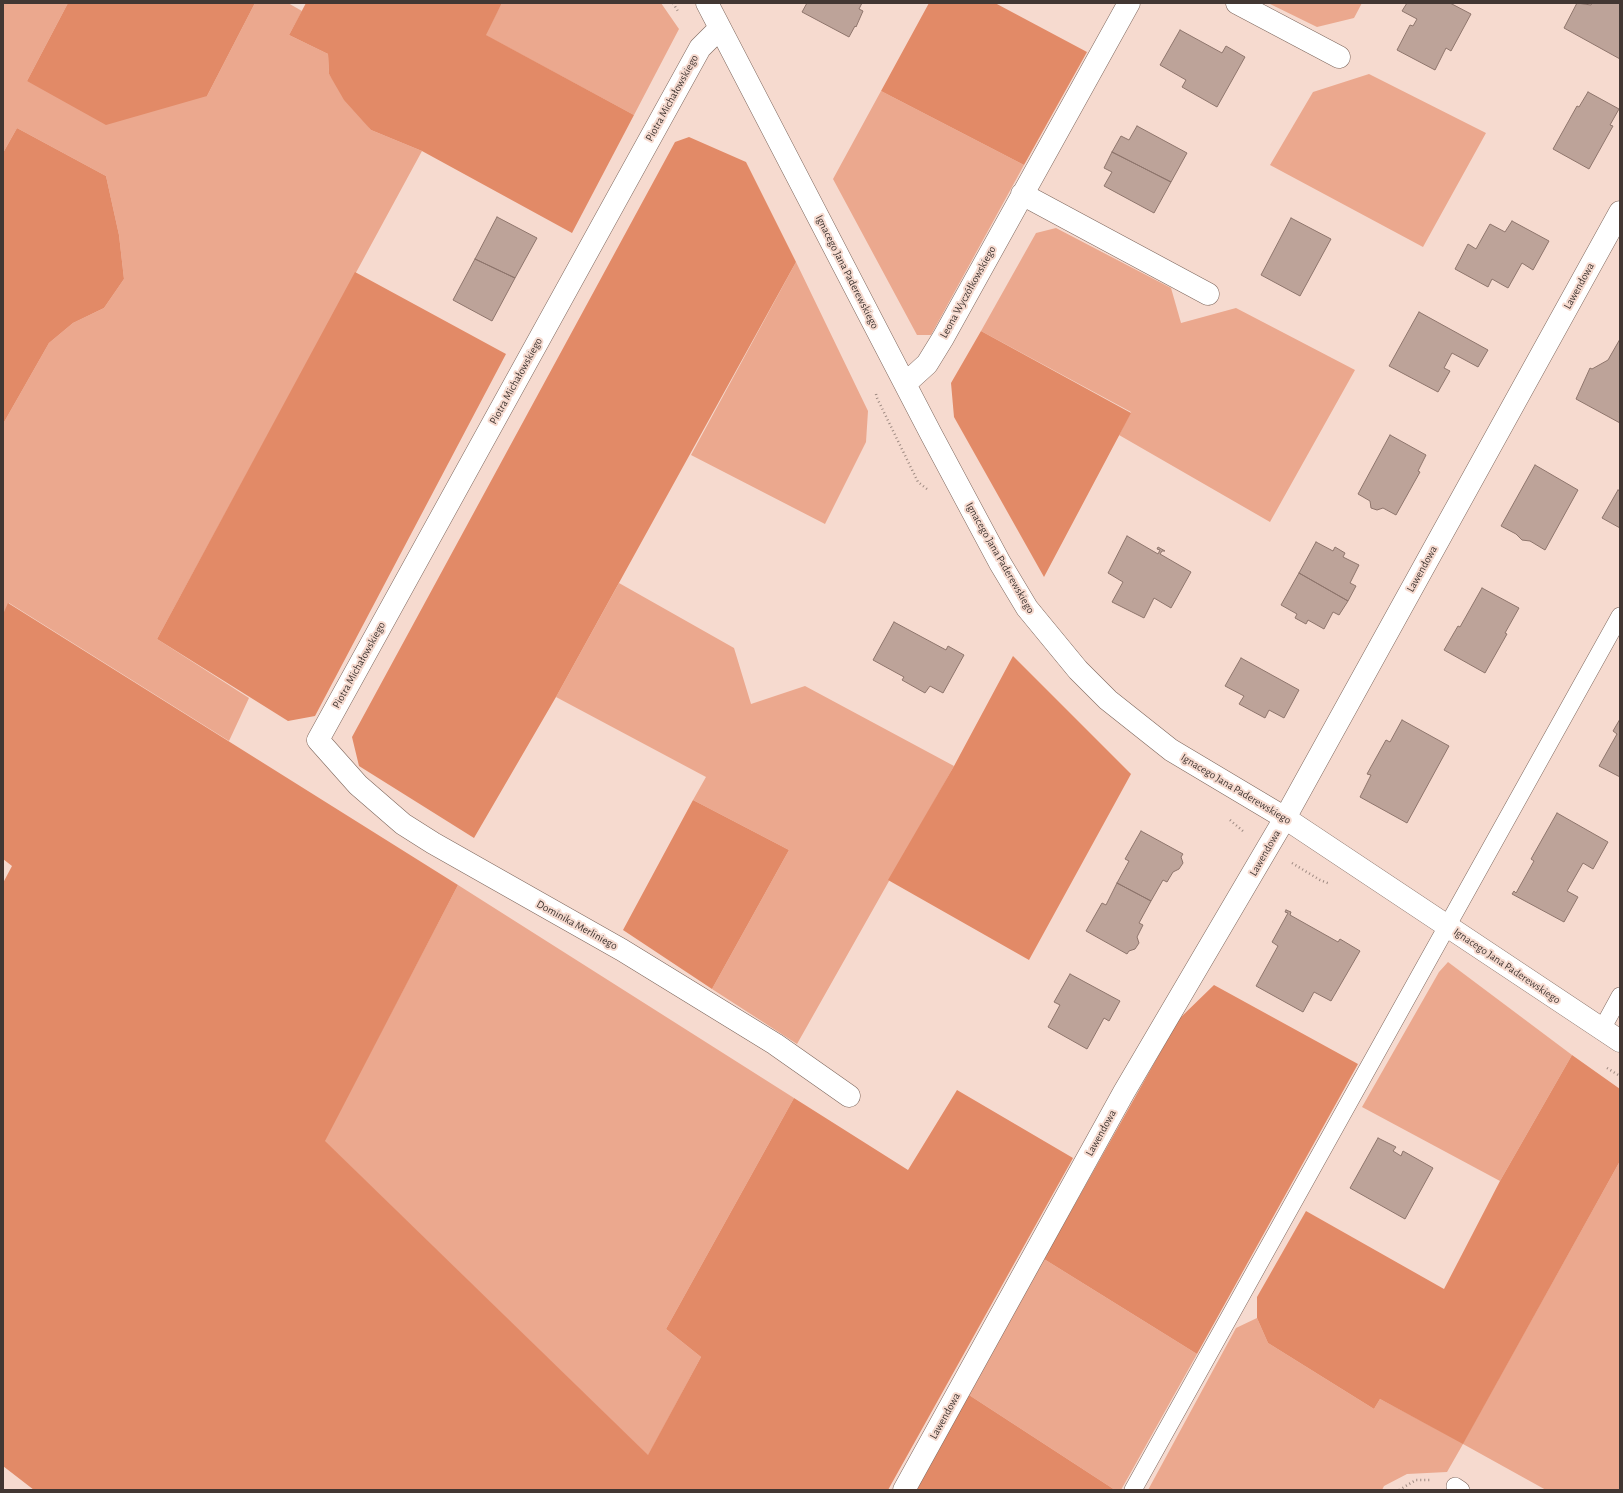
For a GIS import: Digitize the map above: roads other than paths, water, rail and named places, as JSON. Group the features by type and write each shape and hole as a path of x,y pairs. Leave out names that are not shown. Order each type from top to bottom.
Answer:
{"street":[{"name":"Ignacego Jana Paderewskiego","path":"707,3 905,384 1000,562 1027,608 1078,670 1108,700 1171,750 1285,818 1620,1041"},
{"name":"Leona Wyczółkowskiego","path":"905,384 927,364 931,358 1129,3"},
{"path":"1237,3 1339,57"},
{"name":"Piotra Michałowskiego","path":"318,740 700,48 720,28"},
{"path":"1022,194 1208,294"},
{"name":"Lawendowa","path":"904,1490 1124,1092 1285,818 1620,212"},
{"name":"Dominika Merliniego","path":"318,740 358,785 403,824 649,966 775,1044 849,1096"}],"lane":[{"path":"1133,1490 1620,616"},
{"path":"1602,1029 1620,996"}]}
